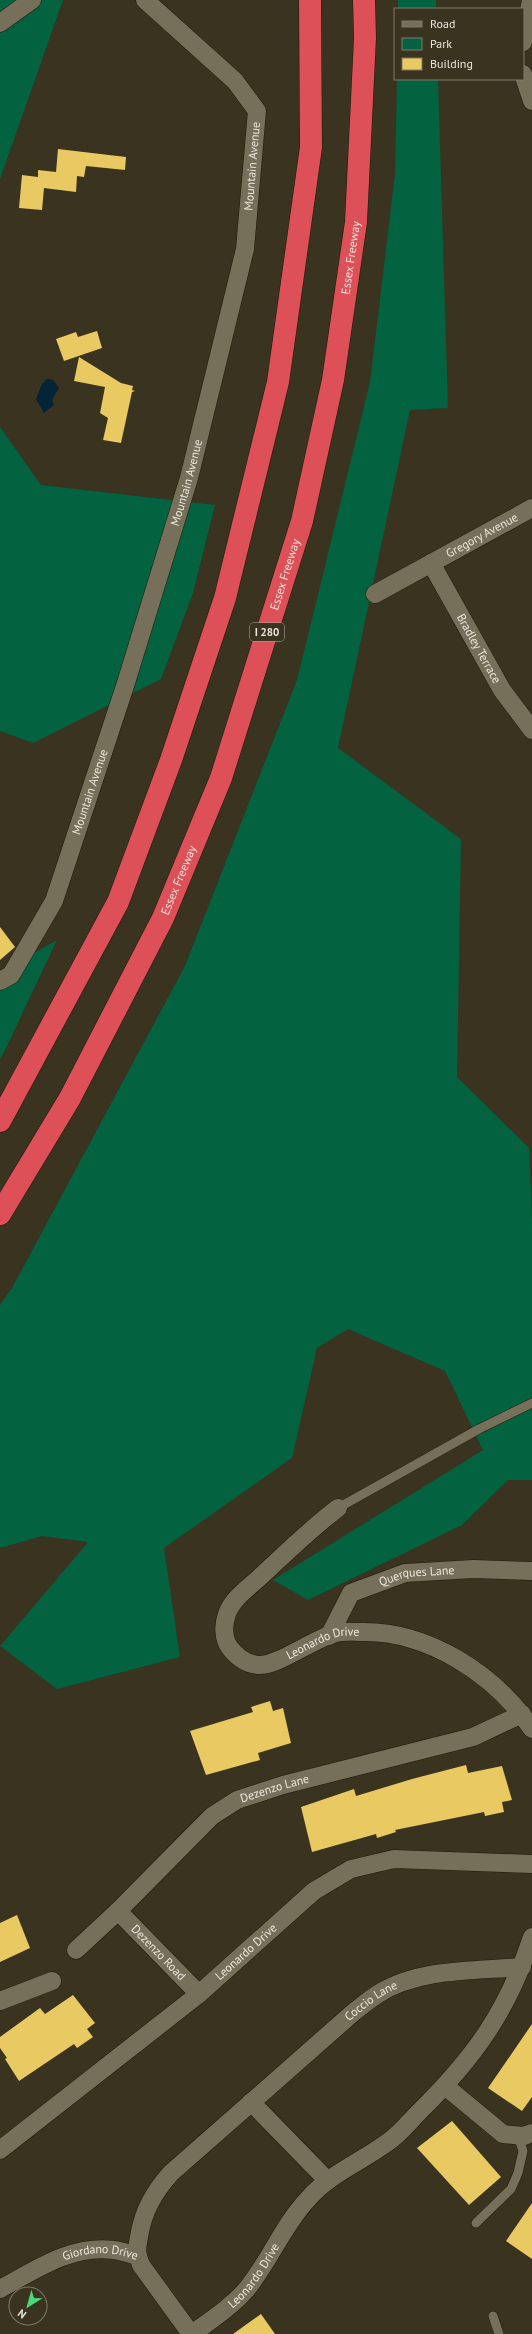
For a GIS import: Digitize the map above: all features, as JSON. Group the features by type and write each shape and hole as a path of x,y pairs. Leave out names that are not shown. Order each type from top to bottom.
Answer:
{"highway":[{"path":"0,1121 118,902 171,760 225,598 278,382 311,147 310,0"},
{"name":"Essex Freeway","path":"0,1214 70,1098 163,918 221,778 302,521 333,380 356,222 365,38 364,0"}],"street":[{"path":"0,23 32,0"},
{"name":"Mountain Avenue","path":"0,981 11,975 54,901 125,686 189,478 245,249 257,111 235,81 145,0"},
{"path":"524,37 531,2"},
{"path":"524,77 532,101"},
{"name":"Gregory Avenue","path":"375,594 532,508"},
{"name":"Bradley Terrace","path":"431,563 502,690 532,730"},
{"name":"Leonardo Drive","path":"338,1508 302,1535 233,1603 227,1613 224,1624 225,1636 232,1650 246,1662 257,1665 269,1664 280,1660 311,1642 337,1633 366,1632 398,1635 426,1644 456,1658 496,1688 522,1714 532,1729"},
{"name":"Querques Lane","path":"329,1636 351,1593 405,1573 473,1569 532,1571"},
{"name":"Dezenzo Lane","path":"76,1950 118,1911 212,1816 237,1800 283,1785 473,1737 522,1714"},
{"name":"Leonardo Drive","path":"0,2150 199,1994 314,1891 351,1869 394,1859 532,1864"},
{"name":"Dezenzo Road","path":"118,1911 199,1994"},
{"name":"Leonardo Drive","path":"192,2334 228,2308 246,2289 306,2200 327,2180 389,2141 445,2086 474,2052 504,2007 522,1967 532,1937"},
{"name":"Coccio Lane","path":"138,2256 136,2252 140,2230 146,2209 155,2191 171,2173 355,2011 378,1994 407,1981 432,1975 522,1967"},
{"path":"0,2001 52,1981"},
{"path":"445,2086 503,2134 525,2134"},
{"path":"251,2102 327,2180"},
{"name":"Giordano Drive","path":"0,2289 57,2258 85,2251 113,2250 138,2256 141,2265 192,2334"}],"lane":[{"path":"338,1508 479,1429 532,1403"},
{"path":"476,2223 511,2189 518,2173 525,2134"},
{"path":"493,2316 499,2334"}],"green space":[{"path":"0,0 63,0 0,179"},
{"path":"398,0 436,0 436,8 398,8"},
{"path":"397,80 438,80 448,408 410,410 338,748 461,839 457,1077 529,1148 532,1220 532,1480 508,1480 462,1525 308,1600 273,1580 483,1450 445,1371 348,1329 317,1348 292,1458 164,1548 180,1657 57,1689 0,1646 88,1542 42,1536 0,1548 0,1305 12,1288 185,966 297,680 370,382 395,174"},
{"path":"0,427 41,485 215,505 193,593 161,679 33,743 0,731"},
{"path":"57,940 6,1048 0,1059 0,972"}],"water":[{"path":"47,379 53,380 59,388 52,400 54,405 44,413 36,399 42,384"}],"building":[{"path":"58,149 126,157 125,170 86,166 84,177 77,176 76,192 44,188 42,210 19,208 22,175 38,177 38,170 56,172"},
{"path":"97,331 102,348 64,361 56,339 76,332 78,337"},
{"path":"79,357 121,383 133,386 132,390 135,391 132,392 121,443 103,440 108,418 100,413 105,387 74,381"},
{"path":"0,927 15,947 0,960"},
{"path":"270,1701 273,1711 283,1708 291,1743 258,1753 260,1760 206,1775 190,1731 253,1712 251,1707"},
{"path":"466,1765 468,1773 502,1766 512,1800 502,1802 504,1812 485,1816 484,1812 395,1830 396,1832 377,1838 376,1834 312,1852 301,1807 354,1789 356,1796"},
{"path":"17,1915 30,1948 0,1962 0,1923"},
{"path":"73,1995 95,2023 87,2029 93,2037 77,2048 74,2044 19,2081 0,2048 0,2037 40,2008 45,2014"},
{"path":"532,2024 532,2097 522,2111 488,2088"},
{"path":"452,2121 501,2177 469,2205 417,2148"},
{"path":"532,2203 532,2259 506,2241"},
{"path":"261,2314 275,2334 233,2334"}]}
